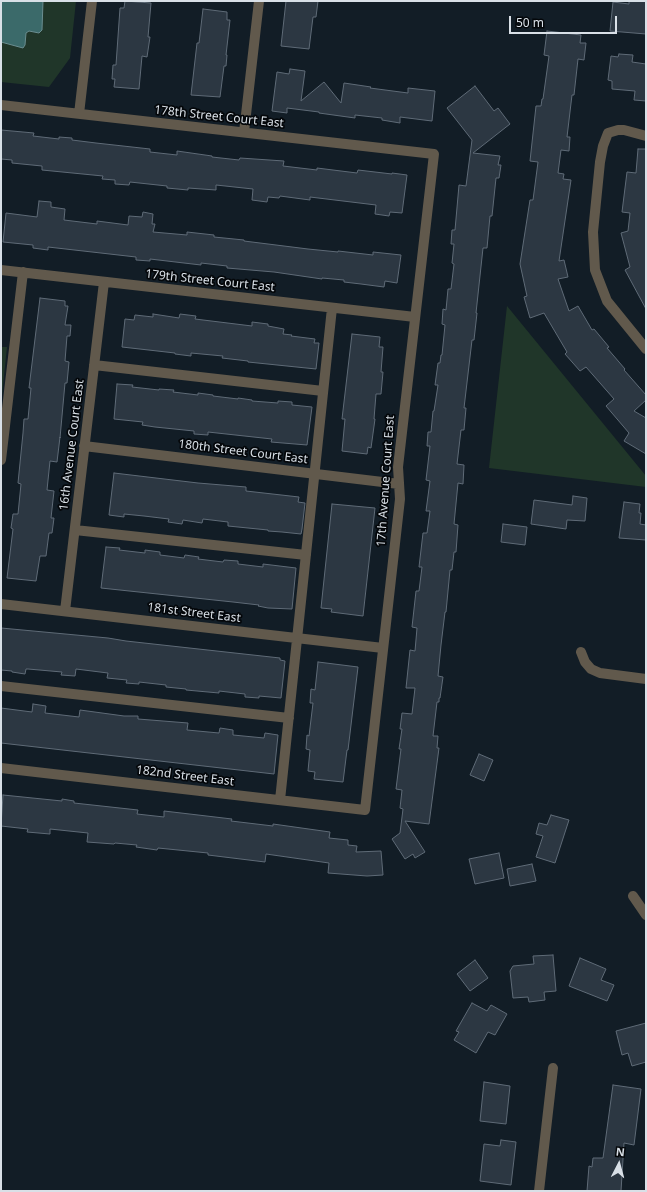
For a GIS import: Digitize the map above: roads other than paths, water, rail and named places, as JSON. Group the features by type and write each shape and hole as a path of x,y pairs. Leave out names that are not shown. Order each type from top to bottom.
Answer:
{"street":[{"path":"79,114 92,1"},
{"path":"244,132 258,1"},
{"name":"178th Street Court East","path":"1,105 434,154"},
{"path":"646,136 624,130 608,133 603,146 600,162 593,232 595,270 607,301 646,349"},
{"name":"17th Avenue Court East","path":"365,810 400,499 398,467 434,154"},
{"name":"179th Street Court East","path":"1,270 415,317"},
{"path":"1,460 23,272"},
{"name":"16th Avenue Court East","path":"65,611 104,282"},
{"path":"280,800 332,308"},
{"path":"94,365 323,391"},
{"name":"180th Street Court East","path":"84,446 399,484"},
{"path":"75,530 306,555"},
{"name":"181st Street East","path":"1,604 383,648"},
{"path":"581,652 585,662 591,669 600,673 646,679"},
{"path":"1,686 289,718"},
{"name":"182nd Street East","path":"1,768 365,810"},
{"path":"633,896 646,915"},
{"path":"539,1191 553,1068"}]}
